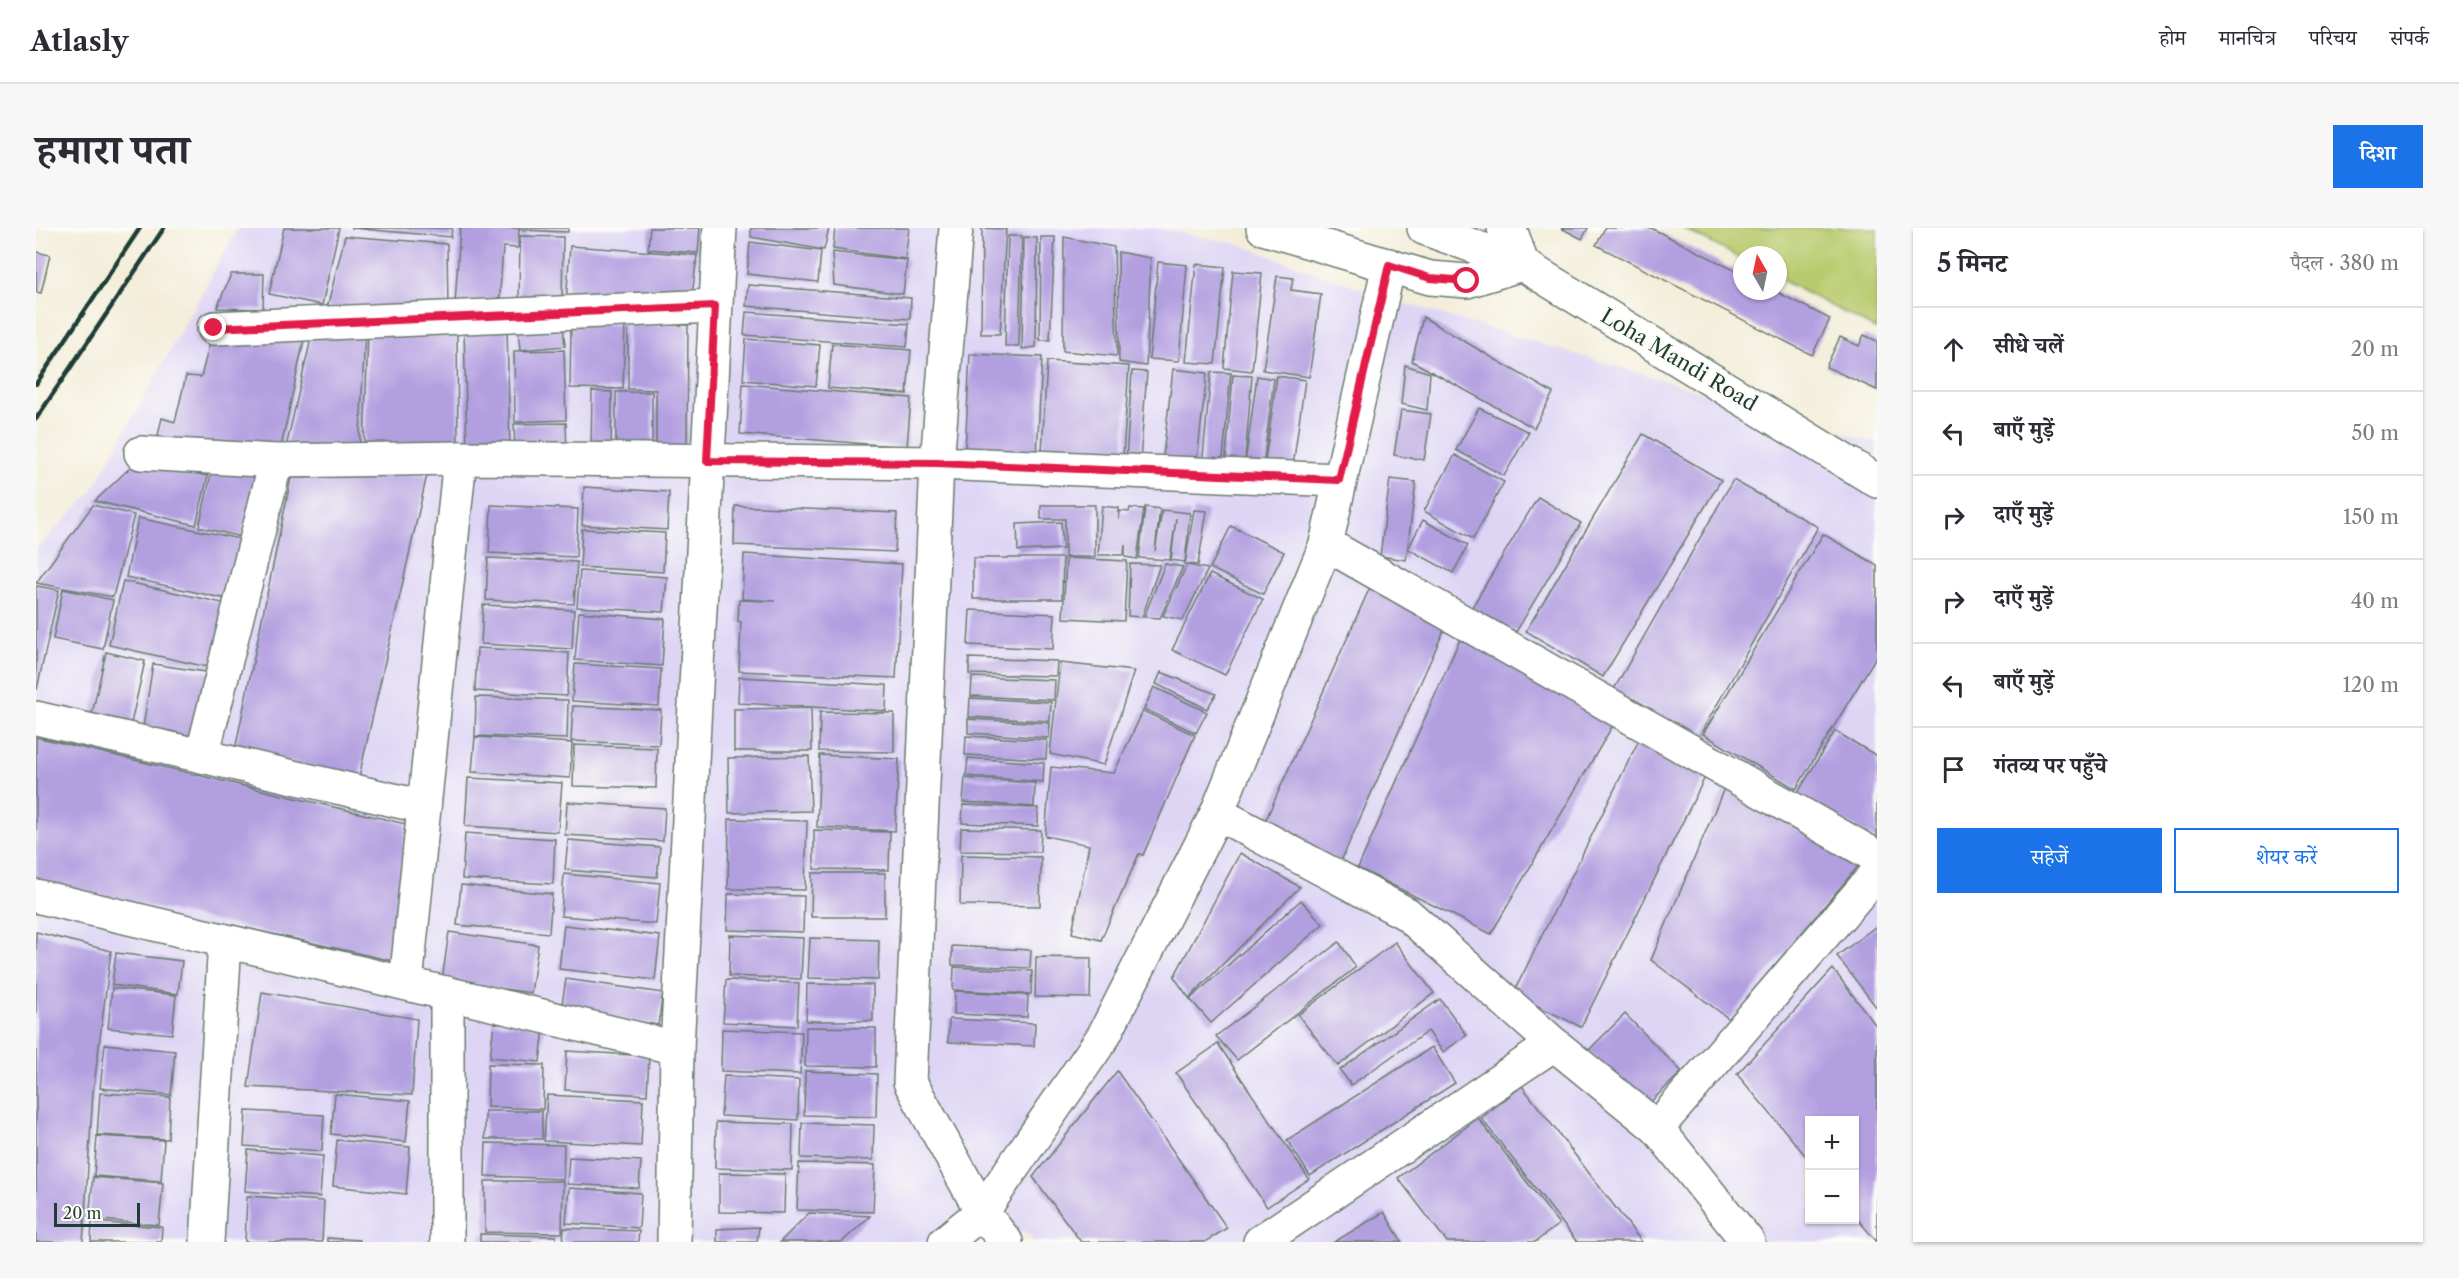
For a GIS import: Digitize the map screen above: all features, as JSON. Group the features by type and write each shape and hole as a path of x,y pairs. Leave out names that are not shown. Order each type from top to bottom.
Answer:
{"street":[{"path":"674,1242 677,1048 720,228"},
{"path":"956,228 937,463 910,1082 982,1212 1006,1242"},
{"path":"1263,228 1430,278 1467,281 1522,264 1513,237 1504,228"},
{"name":"Loha Mandi Road","path":"1424,228 1522,264 1877,481"},
{"path":"945,1242 982,1212 1103,1037 1217,813 1326,544 1389,265"},
{"path":"214,328 715,306"},
{"path":"141,453 276,461 460,458 937,463 1339,480"},
{"path":"406,983 460,458"},
{"path":"202,756 276,461"},
{"path":"1326,544 1877,857"},
{"path":"36,718 424,807"},
{"path":"1217,813 1407,914 1554,1044 1657,1128 1748,1242"},
{"path":"1657,1128 1877,873"},
{"path":"36,896 677,1048"},
{"path":"207,1242 225,941"},
{"path":"447,993 447,1242"},
{"path":"1260,1242 1554,1044"}],"shaded area":[{"path":"238,228 1156,228 1234,243 1396,301 1877,443 1877,1242 1035,1242 1024,1230 1008,1242 36,1242 36,549 91,493"}],"green space":[{"path":"1682,228 1877,228 1877,330 1787,283 1787,246 1733,246 1733,254"}],"building":[{"path":"284,228 339,228 322,305 269,294"},
{"path":"351,228 452,228 451,237"},
{"path":"460,228 519,228 518,248 503,247 499,307 455,304"},
{"path":"520,228 568,228 568,232 519,230"},
{"path":"650,228 700,228 698,253 648,249"},
{"path":"751,228 829,228 824,250 751,237"},
{"path":"835,228 909,228 905,259 833,249"},
{"path":"982,228 1006,229 1000,334 981,334"},
{"path":"1561,228 1588,228 1582,239"},
{"path":"1605,228 1651,228 1733,269 1733,300 1787,300 1787,297 1830,319 1812,355 1596,245"},
{"path":"345,236 447,244 448,308 327,308"},
{"path":"520,236 563,237 562,303 519,303"},
{"path":"1008,236 1022,236 1019,346 1005,346"},
{"path":"1024,237 1037,238 1036,347 1022,349"},
{"path":"1041,237 1055,237 1050,340 1040,340"},
{"path":"1064,237 1114,247 1117,356 1063,351"},
{"path":"750,242 821,251 818,282 747,274"},
{"path":"570,246 697,255 691,304 566,304"},
{"path":"36,252 50,255 41,293 36,292"},
{"path":"832,252 907,260 903,294 834,285"},
{"path":"1118,252 1151,258 1146,366 1119,362"},
{"path":"1158,262 1187,265 1179,361 1149,359"},
{"path":"1196,264 1225,267 1215,364 1186,362"},
{"path":"1233,271 1262,273 1252,371 1224,368"},
{"path":"231,274 264,274 263,309 217,308"},
{"path":"1277,276 1293,278 1291,290 1321,294 1309,377 1263,370"},
{"path":"748,285 911,298 910,319 746,306"},
{"path":"746,312 909,324 907,347 744,335"},
{"path":"1423,317 1553,393 1534,428 1412,361"},
{"path":"571,324 625,325 623,389 570,388"},
{"path":"628,325 688,325 687,449 656,449 656,390 628,389"},
{"path":"563,326 565,346 520,350 518,329"},
{"path":"507,327 510,451 467,452 464,328"},
{"path":"457,328 458,450 364,450 368,333"},
{"path":"312,334 365,334 359,452 284,456"},
{"path":"1864,335 1877,341 1877,390 1826,367 1840,337 1859,346"},
{"path":"746,339 820,345 816,386 743,380"},
{"path":"304,340 280,452 155,448 162,418 175,422 186,376 201,377 210,342"},
{"path":"832,344 911,350 907,394 828,388"},
{"path":"564,350 566,420 515,422 514,351"},
{"path":"970,354 1042,357 1037,455 965,451"},
{"path":"1047,361 1129,366 1123,456 1042,452"},
{"path":"1405,365 1430,373 1427,410 1401,404"},
{"path":"1173,369 1207,373 1196,468 1162,464"},
{"path":"1132,371 1147,372 1140,461 1126,460"},
{"path":"1211,372 1231,373 1222,469 1202,467"},
{"path":"1233,375 1252,376 1244,470 1225,468"},
{"path":"1257,376 1274,379 1263,466 1245,464"},
{"path":"1277,376 1305,380 1292,473 1264,469"},
{"path":"743,384 911,398 907,447 740,434"},
{"path":"592,391 612,392 611,451 591,450"},
{"path":"616,392 652,392 652,450 616,449"},
{"path":"1479,408 1529,432 1504,476 1456,450"},
{"path":"1401,410 1431,414 1424,460 1394,455"},
{"path":"566,423 567,453 515,453 514,424"},
{"path":"1643,434 1721,480 1603,677 1526,631"},
{"path":"1455,455 1504,482 1473,539 1424,511"},
{"path":"137,461 208,476 196,525 95,501"},
{"path":"213,466 256,476 242,537 199,527"},
{"path":"427,475 359,777 235,750 291,478"},
{"path":"1390,479 1416,482 1406,560 1380,556"},
{"path":"1733,480 1818,527 1698,738 1613,691"},
{"path":"584,487 669,492 667,530 582,525"},
{"path":"1538,497 1581,523 1516,632 1472,607"},
{"path":"93,505 134,515 113,597 36,583"},
{"path":"491,505 578,509 576,557 489,553"},
{"path":"1041,505 1095,505 1095,557 1065,557 1065,519 1041,519"},
{"path":"735,506 897,513 895,552 734,545"},
{"path":"1102,506 1119,508 1119,520 1120,511 1129,512 1130,508 1144,509 1137,559 1125,557 1125,545 1124,555 1098,555"},
{"path":"1145,507 1160,509 1155,551 1162,510 1190,513 1185,562 1171,560 1176,518 1170,560 1139,558"},
{"path":"1194,510 1207,511 1198,565 1185,564"},
{"path":"138,518 245,540 231,600 126,577"},
{"path":"1423,520 1468,545 1453,573 1408,549"},
{"path":"1061,522 1063,549 1018,551 1017,524"},
{"path":"1231,526 1284,552 1263,594 1210,568"},
{"path":"582,529 665,533 663,572 580,567"},
{"path":"1823,534 1877,565 1877,655 1796,789 1703,734"},
{"path":"744,554 902,564 896,678 739,671 741,622 738,622 739,600 775,601 742,599"},
{"path":"488,558 577,562 574,604 486,600"},
{"path":"973,558 1063,558 1062,599 973,599"},
{"path":"1066,558 1127,561 1124,621 1063,618"},
{"path":"1130,564 1160,565 1142,617 1128,616"},
{"path":"1165,564 1183,567 1160,618 1144,617"},
{"path":"1187,565 1208,569 1183,620 1163,616"},
{"path":"580,571 667,577 664,612 577,607"},
{"path":"1210,574 1263,599 1225,675 1172,650"},
{"path":"123,581 227,604 212,668 109,645"},
{"path":"1371,585 1449,619 1341,861 1263,826"},
{"path":"36,586 59,590 37,689 36,689"},
{"path":"63,589 113,600 103,649 53,639"},
{"path":"483,605 574,610 572,649 481,644"},
{"path":"970,610 1055,614 1053,649 968,645"},
{"path":"579,612 665,619 662,666 575,660"},
{"path":"1461,637 1613,725 1491,934 1358,868"},
{"path":"477,648 569,653 567,696 475,691"},
{"path":"106,652 145,661 129,732 90,723"},
{"path":"969,658 1057,661 1056,676 969,674"},
{"path":"1060,663 1134,671 1104,765 1050,754"},
{"path":"153,664 212,673 201,742 142,733"},
{"path":"575,664 661,669 659,706 572,701"},
{"path":"1161,672 1216,694 1207,709 1156,684"},
{"path":"739,677 887,685 886,711 738,703"},
{"path":"972,677 1055,680 1054,700 971,696"},
{"path":"1154,687 1207,712 1196,733 1144,709"},
{"path":"476,697 568,700 567,739 475,736"},
{"path":"970,698 1051,702 1050,721 969,717"},
{"path":"573,706 661,710 659,745 571,741"},
{"path":"811,708 812,751 734,751 734,709"},
{"path":"1143,711 1195,735 1143,855 1139,854 1101,940 1072,933 1089,845 1045,836 1051,767 1114,773"},
{"path":"820,712 894,713 894,752 819,751"},
{"path":"968,719 1050,723 1049,738 968,733"},
{"path":"1835,731 1877,756 1877,840 1797,794"},
{"path":"966,736 1047,740 1046,759 965,755"},
{"path":"36,737 406,824 393,961 36,881"},
{"path":"475,737 572,743 570,778 472,772"},
{"path":"1640,738 1708,771 1581,1027 1513,994"},
{"path":"574,745 657,748 656,788 573,786"},
{"path":"820,755 899,759 895,831 817,827"},
{"path":"809,756 811,811 729,813 728,758"},
{"path":"968,758 1044,763 1043,782 966,776"},
{"path":"468,778 562,783 558,832 465,826"},
{"path":"965,778 1035,783 1034,807 963,802"},
{"path":"1725,786 1860,864 1729,1019 1651,960"},
{"path":"567,802 665,808 663,841 565,835"},
{"path":"963,805 1038,808 1038,826 962,823"},
{"path":"729,819 807,821 805,890 728,889"},
{"path":"961,828 1041,830 1040,852 960,851"},
{"path":"814,830 890,832 889,870 814,869"},
{"path":"465,833 555,839 553,884 462,879"},
{"path":"568,840 660,847 657,877 565,870"},
{"path":"1240,853 1300,887 1189,998 1174,977"},
{"path":"961,855 1041,857 1040,906 960,905"},
{"path":"812,873 885,873 885,917 811,917"},
{"path":"564,874 660,883 656,924 561,916"},
{"path":"461,885 552,894 549,933 457,925"},
{"path":"728,894 804,896 803,932 727,930"},
{"path":"1301,900 1323,924 1211,1023 1190,999"},
{"path":"564,925 660,936 655,980 559,969"},
{"path":"1875,927 1877,929 1877,1008 1837,956"},
{"path":"36,932 111,951 93,1093 83,1242 36,1242"},
{"path":"449,932 538,945 531,993 442,980"},
{"path":"730,935 803,938 801,979 729,976"},
{"path":"810,938 879,940 878,980 808,978"},
{"path":"1339,942 1356,967 1237,1060 1216,1036"},
{"path":"1395,942 1434,993 1338,1066 1298,1015"},
{"path":"952,946 1031,950 1030,968 952,965"},
{"path":"116,953 182,961 178,994 112,985"},
{"path":"1036,957 1091,958 1090,998 1035,997"},
{"path":"954,967 1032,971 1031,994 953,990"},
{"path":"1833,969 1877,1027 1877,1242 1859,1221 1859,1116 1805,1116 1805,1155 1737,1074"},
{"path":"566,979 663,993 658,1025 561,1010"},
{"path":"726,980 799,983 797,1026 723,1022"},
{"path":"807,984 873,985 873,1021 806,1021"},
{"path":"112,988 176,995 172,1034 108,1028"},
{"path":"955,991 1028,995 1027,1017 954,1014"},
{"path":"262,992 417,1019 412,1095 248,1087"},
{"path":"1440,999 1467,1035 1443,1052 1428,1031 1351,1085 1340,1070"},
{"path":"1625,1014 1682,1072 1645,1107 1589,1050"},
{"path":"949,1019 1035,1023 1034,1046 948,1042"},
{"path":"494,1023 544,1027 540,1062 490,1057"},
{"path":"806,1027 876,1028 876,1067 805,1066"},
{"path":"722,1029 802,1032 800,1074 721,1071"},
{"path":"105,1044 175,1051 171,1095 100,1088"},
{"path":"1218,1044 1309,1179 1267,1207 1176,1073"},
{"path":"1432,1047 1455,1083 1310,1176 1287,1140"},
{"path":"567,1051 649,1056 647,1095 565,1090"},
{"path":"488,1064 544,1065 543,1109 487,1107"},
{"path":"805,1071 877,1074 876,1117 804,1115"},
{"path":"1117,1071 1227,1228 1205,1242 1081,1242 1033,1177"},
{"path":"724,1076 799,1080 798,1120 721,1116"},
{"path":"1522,1086 1642,1242 1577,1242 1481,1118"},
{"path":"100,1093 170,1097 168,1139 97,1135"},
{"path":"335,1094 410,1101 406,1142 331,1134"},
{"path":"547,1095 643,1100 641,1146 544,1141"},
{"path":"246,1111 324,1115 322,1151 244,1146"},
{"path":"485,1111 542,1111 542,1139 485,1139"},
{"path":"1478,1118 1559,1224 1535,1242 1447,1242 1398,1178"},
{"path":"716,1122 793,1124 792,1170 715,1168"},
{"path":"802,1123 874,1125 873,1160 801,1158"},
{"path":"97,1136 164,1140 161,1181 94,1176"},
{"path":"337,1140 410,1147 406,1194 333,1186"},
{"path":"486,1143 564,1145 563,1179 485,1176"},
{"path":"248,1150 323,1156 320,1197 245,1191"},
{"path":"569,1157 641,1161 639,1188 567,1184"},
{"path":"799,1163 875,1165 873,1212 797,1210"},
{"path":"719,1173 785,1174 784,1213 719,1212"},
{"path":"93,1177 163,1183 159,1225 89,1219"},
{"path":"485,1181 563,1181 562,1233 485,1232"},
{"path":"569,1188 641,1193 639,1228 566,1223"},
{"path":"247,1196 324,1201 322,1242 245,1242"},
{"path":"1384,1212 1402,1242 1334,1242"},
{"path":"809,1213 870,1216 842,1242 780,1242"},
{"path":"92,1222 162,1227 161,1242 91,1242"},
{"path":"759,1227 757,1242 717,1242 717,1229"},
{"path":"564,1228 639,1231 638,1242 563,1242"},
{"path":"480,1234 556,1236 556,1242 480,1242"},
{"path":"327,1238 360,1240 360,1242 327,1242"}],"railway":[{"path":"36,384 140,228"},
{"path":"36,419 164,228"}],"route":[{"path":"214,328 715,306 707,461 937,463 1339,480 1389,265 1430,278 1467,281"}]}
